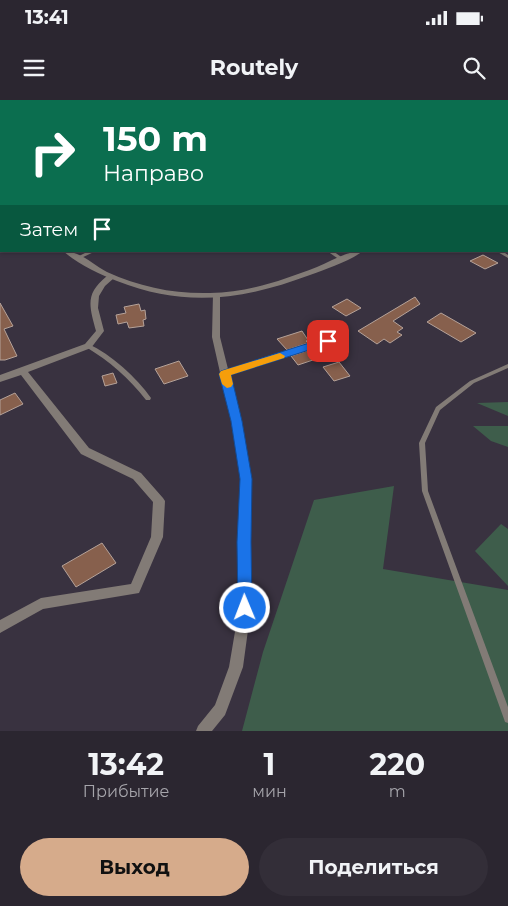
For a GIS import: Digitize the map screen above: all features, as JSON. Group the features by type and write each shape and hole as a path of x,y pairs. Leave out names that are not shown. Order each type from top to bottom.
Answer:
{"street":[{"path":"69,252 110,278 162,293 216,296 272,286 342,260 357,252"},
{"path":"0,379 88,346 100,331 92,301 96,291 110,278"},
{"path":"203,731 220,710 236,667 245,608 244,542 246,479 236,421 216,337 216,296"},
{"path":"0,627 40,604 135,589 157,536 160,501 136,476 85,451 22,370"}],"lane":[{"path":"77,258 92,252"},
{"path":"330,252 342,260"},
{"path":"225,374 328,341"},
{"path":"88,346 101,353 136,382 148,398"},
{"path":"508,366 472,382 438,409 422,443 425,491 508,719"}],"green space":[{"path":"508,402 508,416 477,403"},
{"path":"473,426 508,426 508,447 491,441"},
{"path":"394,486 383,569 508,590 508,731 242,731 263,652 314,500"},
{"path":"501,524 508,529 508,586 475,551"}],"building":[{"path":"483,255 498,263 485,269 470,261"},
{"path":"415,297 420,304 393,321 403,328 397,332 402,335 390,343 384,339 377,344 358,331"},
{"path":"347,299 361,308 346,316 332,307"},
{"path":"0,303 13,326 4,329 17,356 5,360 0,360"},
{"path":"139,304 141,311 145,310 146,319 143,320 144,326 129,328 127,322 118,324 116,315 126,313 124,307"},
{"path":"441,313 476,333 461,342 427,322"},
{"path":"302,331 308,343 287,350 277,339"},
{"path":"312,349 319,358 298,365 291,356"},
{"path":"179,361 188,376 164,384 155,369"},
{"path":"339,362 350,376 334,381 323,367"},
{"path":"113,373 117,383 105,386 102,376"},
{"path":"15,393 23,404 0,415 0,400"},
{"path":"102,543 116,563 76,587 62,566"}],"slow traffic":[{"path":"227,384 225,374 280,356"}],"route":[{"path":"245,608 244,542 246,479 236,421 225,374 328,341"}]}
